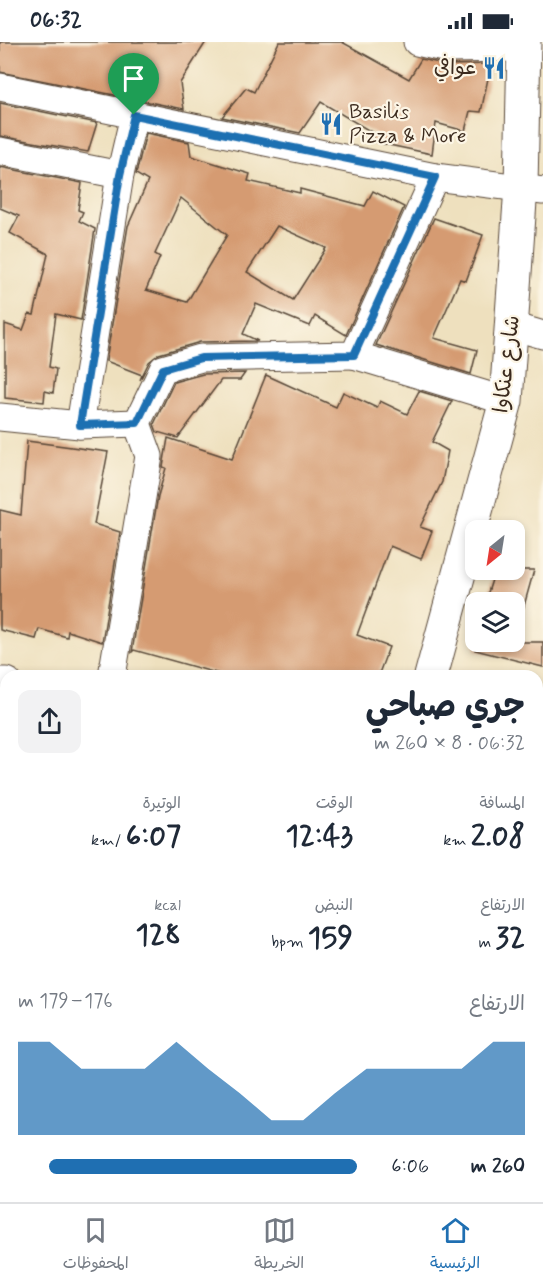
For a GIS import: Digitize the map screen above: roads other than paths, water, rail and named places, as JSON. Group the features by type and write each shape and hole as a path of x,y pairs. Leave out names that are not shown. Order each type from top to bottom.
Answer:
{"street":[{"path":"417,42 448,49 523,45"},
{"name":"شارع عنكاوا","path":"433,670 506,401 512,326 532,189 523,45"},
{"path":"0,87 435,177 532,189"},
{"path":"80,425 120,175 134,115"},
{"path":"0,151 120,175"},
{"path":"354,355 435,177"},
{"path":"512,326 543,335"},
{"path":"113,670 150,456 137,423 163,369 201,358 354,355 506,401"},
{"path":"0,417 80,425 137,423"}],"place":[{"name":"عوافي","path":"494,68"},
{"name":"Basilis Pizza & More","path":"331,124"}]}
